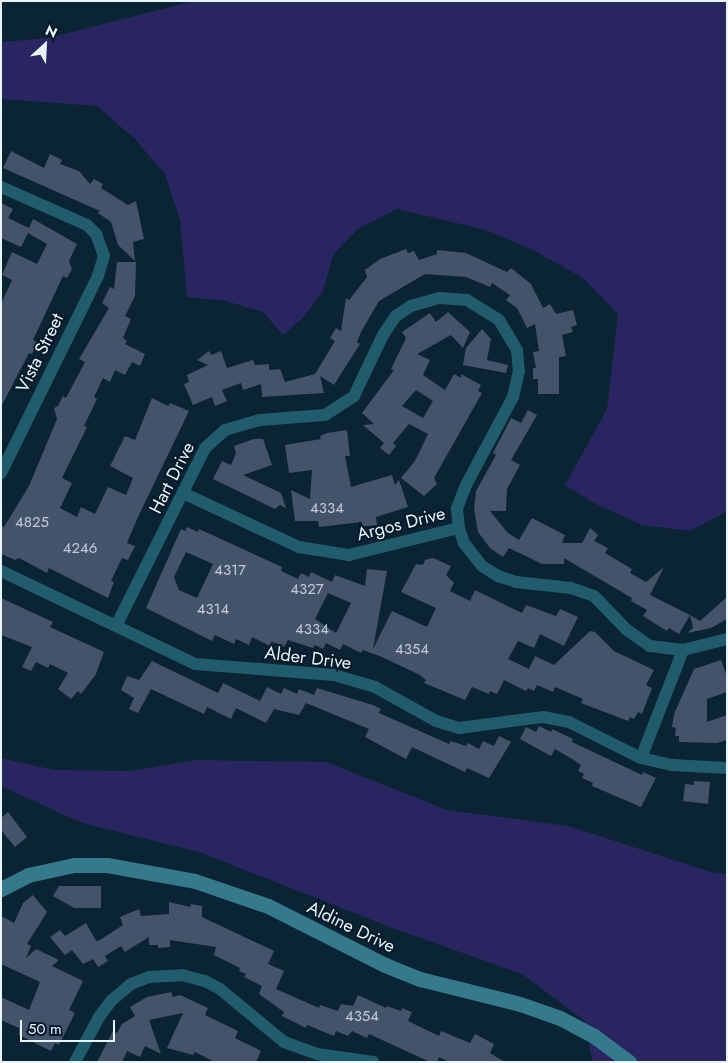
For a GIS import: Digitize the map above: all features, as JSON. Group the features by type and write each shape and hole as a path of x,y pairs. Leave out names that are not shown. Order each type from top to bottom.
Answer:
{"main road":[{"name":"Aldine Drive","path":"1,889 46,870 74,865 107,865 195,881 235,893 384,965 420,979 520,1004 560,1018 594,1036 628,1062"}],"street":[{"name":"Vista Street","path":"1,187 87,226 96,234 104,256 98,276 1,473"},
{"name":"Hart Drive","path":"116,626 204,448 225,430 260,420 324,415 354,396 383,335 396,316 411,306 439,298 467,300 500,320 517,350 519,371 513,397 466,485 457,509 459,528"},
{"name":"Argos Drive","path":"183,493 298,547 349,555 459,528 464,542 482,566 498,576 516,582 570,588 594,596 627,630 650,646 683,650"},
{"name":"Alder Drive","path":"1,571 195,664 334,675 374,686 436,721 459,728 543,717 569,722 641,758 672,765 727,768"},
{"path":"641,758 683,650 727,638"},
{"path":"75,1062 100,1017 124,990 149,977 182,975 205,981 220,989 284,1042 317,1054 373,1062"}],"shaded area":[{"path":"194,1 727,1 727,511 690,531 642,525 594,503 565,485 607,409 618,314 583,278 533,250 486,230 397,209 358,229 333,255 323,291 303,318 283,335 263,312 226,301 187,297 180,220 165,174 135,139 97,106 1,99 1,42 48,38"},
{"path":"1,758 54,770 130,771 196,760 326,762 447,810 568,826 711,872 727,874 727,1062 593,1062 584,1020 522,974 395,929 199,852 82,823 1,786"}],"building":[{"path":"11,151 44,168 50,154 62,160 60,164 79,171 90,184 94,179 103,184 101,188 128,205 136,201 144,239 133,242 135,261 118,245 111,222 98,213 100,211 3,168"},
{"path":"1,203 13,209 8,218 29,228 33,219 77,244 69,261 72,269 67,278 63,276 33,340 37,342 32,354 29,353 1,407 1,304 12,280 2,275 12,252 37,264 47,244 28,233 21,247 1,238"},
{"path":"406,249 408,253 414,251 419,260 437,254 437,250 466,253 507,272 511,268 531,284 543,308 550,304 556,314 573,310 577,325 571,327 573,332 562,335 566,356 559,357 559,394 538,394 538,379 533,379 533,368 536,368 533,352 539,351 535,324 527,328 517,308 506,300 510,295 492,283 490,287 466,277 425,274 379,301 361,332 357,342 360,344 334,385 320,376 324,393 262,397 261,384 243,390 241,383 222,390 227,401 215,406 212,397 193,405 184,384 189,382 187,375 208,365 197,360 209,351 211,355 221,351 227,368 253,360 255,365 269,364 269,370 280,369 285,382 315,374 335,341 330,338 336,328 341,331 346,298 349,300 367,277 365,270 380,259"},
{"path":"117,262 136,262 135,296 125,316 131,319 123,338 127,341 125,344 145,354 140,366 132,362 125,375 115,370 110,382 103,378 94,397 97,399 84,426 87,427 62,478 72,483 60,508 77,517 81,507 95,514 108,487 126,495 133,478 110,466 125,436 135,440 152,398 168,406 170,403 189,411 138,517 127,543 135,546 128,560 122,558 111,581 114,582 108,598 49,568 47,573 19,558 15,560 1,554 1,526 4,527 29,486 57,419 54,408 58,406 63,396 66,398 85,362 79,359 109,308 102,303 110,287 114,289"},
{"path":"448,312 470,332 463,348 451,335 417,354 430,360 423,375 445,390 454,374 461,378 461,374 481,385 478,391 482,393 434,478 437,484 424,496 401,478 415,461 428,434 409,424 393,443 396,446 389,455 380,448 384,443 363,425 374,424 362,413 394,370 391,369 406,338 402,332 430,313 436,322","holes":["416,390 433,401 423,418 402,406"]},
{"path":"482,329 491,339 487,360 508,365 506,373 463,365 466,348"},
{"path":"528,410 537,415 511,460 520,465 507,489 506,511 490,511 507,532 519,540 532,518 565,535 562,543 582,543 590,528 598,535 594,541 608,548 605,553 632,569 630,573 646,582 664,567 650,595 690,615 679,634 669,628 667,631 643,616 647,610 631,601 632,598 564,558 564,564 542,564 509,548 503,557 490,548 478,532 474,509 476,491 496,455 493,453 511,418 521,423"},
{"path":"347,430 350,456 345,456 351,487 392,475 395,485 399,480 408,507 376,517 377,525 362,526 362,522 319,527 318,521 295,521 291,490 310,499 312,470 289,473 285,445 321,439 320,436 327,433"},
{"path":"254,439 263,439 272,465 243,475 281,493 286,508 280,505 275,509 213,479 222,461 231,465 236,453 234,446"},
{"path":"187,527 198,532 199,529 282,567 281,571 298,579 301,573 309,577 311,572 332,582 335,575 365,586 367,569 387,571 373,649 392,611 427,627 436,608 401,592 416,564 423,565 425,560 433,558 451,566 446,575 454,583 450,591 470,601 475,590 522,613 526,605 556,616 560,609 578,617 564,646 540,634 534,648 518,641 508,659 529,669 535,656 554,665 590,631 595,632 614,651 654,670 646,685 652,688 642,714 638,712 634,719 630,717 628,721 581,703 583,699 555,687 553,692 537,685 534,691 528,688 526,691 504,680 497,694 490,691 489,694 472,687 465,700 424,683 426,680 420,675 382,657 363,650 361,653 343,644 340,650 326,643 323,649 315,645 313,648 288,640 284,647 274,642 272,647 252,637 249,645 236,639 234,644 215,635 212,641 146,608 181,529 185,531","holes":["186,552 213,564 197,598 179,590 174,577","328,593 351,603 336,633 315,619"]},
{"path":"727,597 727,619 711,628 687,633 693,628 690,615 700,621"},
{"path":"1,598 53,622 50,627 104,652 96,674 81,694 78,691 71,699 58,689 68,673 50,664 48,668 36,662 31,671 22,667 32,647 1,635"},
{"path":"721,660 727,677 727,692 707,699 707,722 727,715 727,740 717,743 679,742 679,736 675,736 676,728 672,727 674,714 694,669"},
{"path":"152,661 218,693 223,683 260,701 267,687 281,694 284,688 297,694 299,689 314,695 317,688 373,705 381,709 379,713 449,744 451,741 466,746 468,743 479,749 483,741 494,746 499,736 511,742 489,778 467,768 465,772 412,747 406,759 365,737 369,729 306,703 299,715 274,709 266,723 236,708 231,719 207,707 204,714 151,689 138,713 129,709 134,698 121,690 127,676 139,680"},
{"path":"539,726 551,732 552,729 573,739 572,742 642,775 643,772 656,778 641,807 592,786 593,783 582,778 584,774 578,771 581,765 555,749 551,756 520,739 526,727 536,732"},
{"path":"694,781 710,782 708,804 683,801 685,784 694,785"},
{"path":"8,812 27,837 15,847 1,830 1,818"},
{"path":"59,886 101,886 101,908 74,908 53,896"},
{"path":"33,895 47,912 27,944 31,946 26,958 36,949 59,960 52,966 83,981 69,1010 75,1013 59,1045 55,1043 51,1051 19,1035 19,1028 1,1020 1,997 29,1010 40,982 1,964 1,916 14,923 23,903"},
{"path":"169,902 190,907 191,904 202,906 202,917 274,951 268,964 284,971 276,989 319,1008 320,1005 338,1011 341,1004 353,1006 358,995 386,1008 387,1006 401,1011 402,1008 412,1012 408,1021 439,1036 441,1031 470,1043 475,1034 494,1044 490,1053 505,1062 449,1062 439,1057 437,1062 430,1062 369,1034 367,1038 352,1031 348,1036 336,1031 334,1036 307,1025 306,1028 282,1016 284,1012 259,994 262,986 244,977 246,974 239,971 240,968 214,955 216,947 170,940 170,947 158,948 158,945 149,945 149,937 125,952 121,946 105,956 108,961 98,967 93,959 83,964 72,950 65,955 50,937 60,930 65,936 86,923 96,941 100,940 123,925 120,917 139,909 141,916 169,914"},
{"path":"171,992 173,997 180,995 208,1008 205,1015 238,1031 235,1038 261,1051 256,1062 215,1062 195,1052 193,1055 167,1048 183,1013 149,1020 161,1054 145,1046 140,1057 127,1051 122,1062 97,1062 113,1031 117,1033 122,1024 135,1016 130,1007 147,997"}]}
